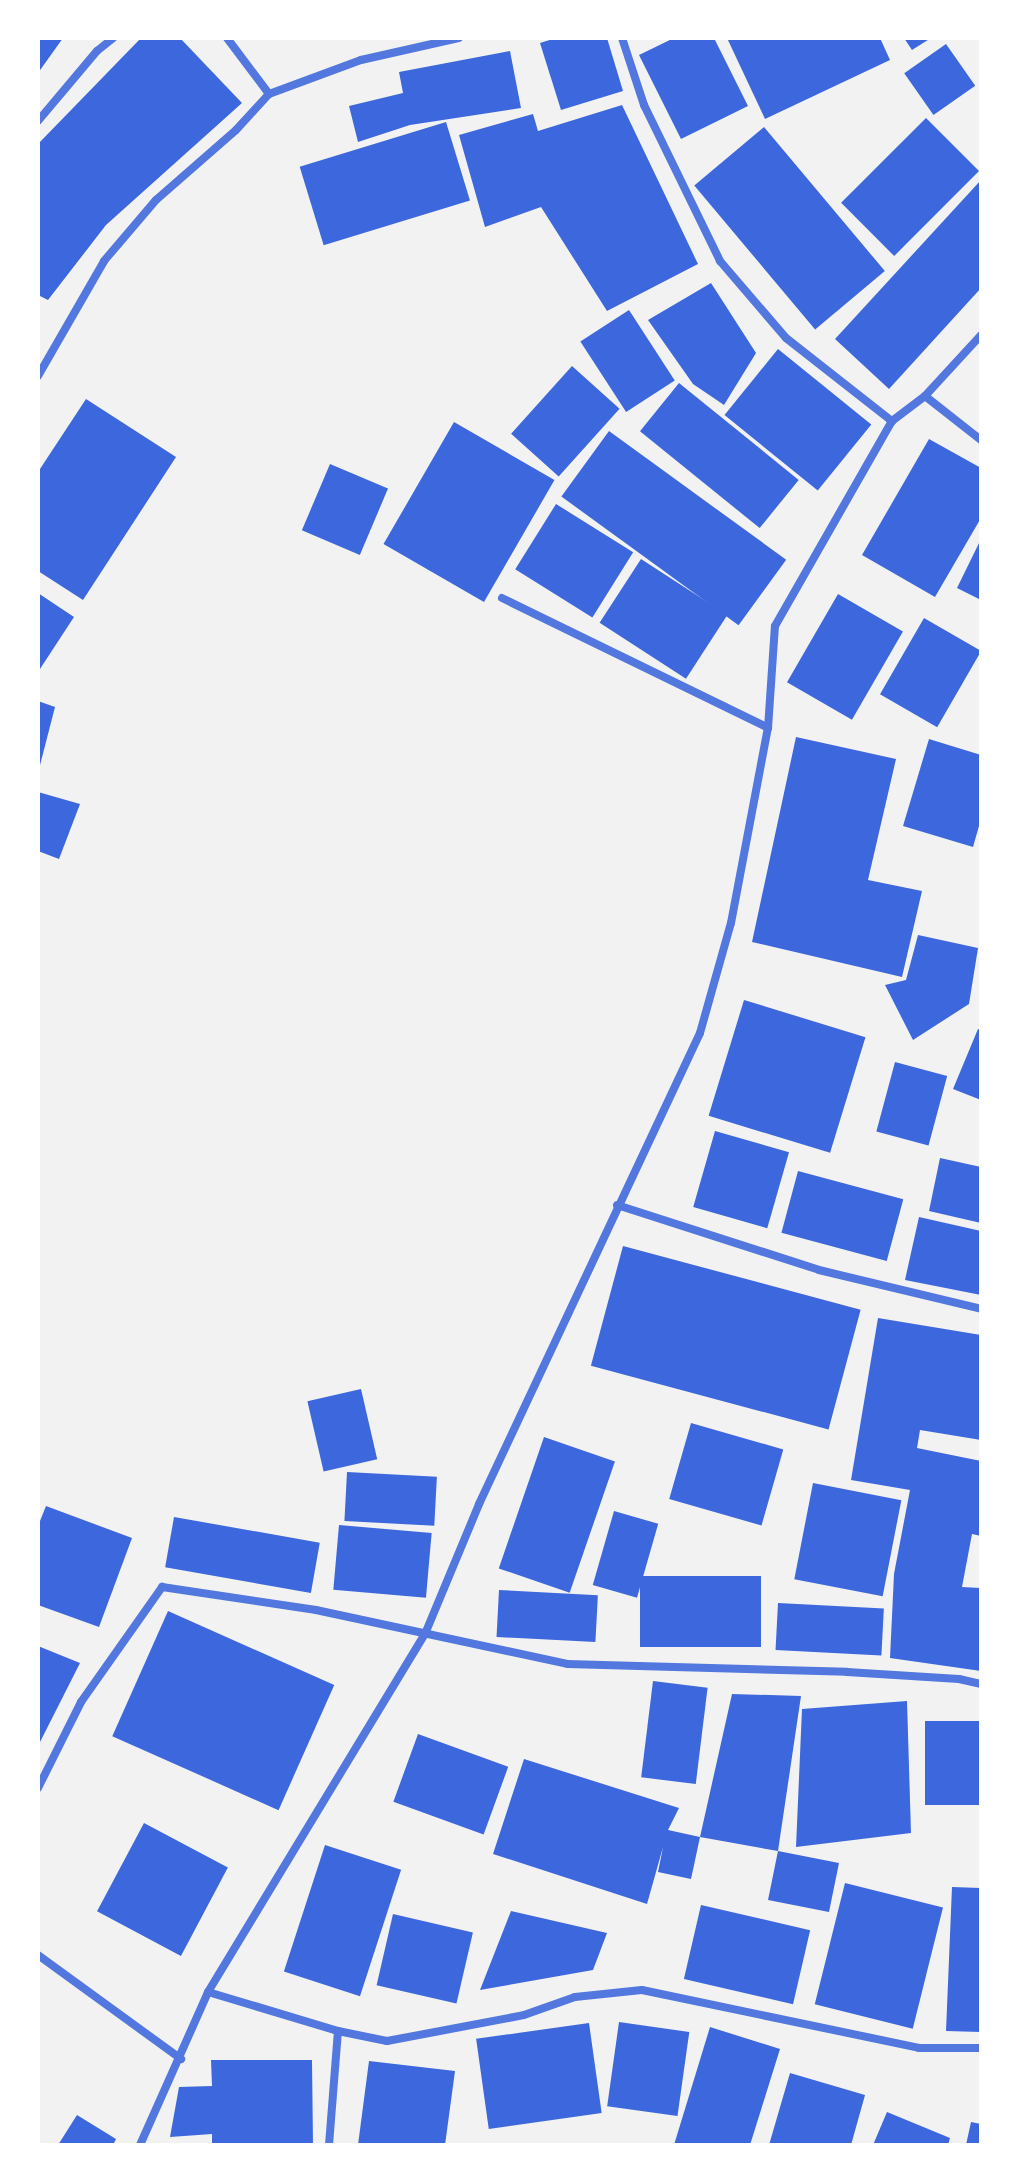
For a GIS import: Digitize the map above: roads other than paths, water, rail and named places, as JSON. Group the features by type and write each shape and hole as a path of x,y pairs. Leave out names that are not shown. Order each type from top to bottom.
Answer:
{"street":[{"path":"38,121 97,51 113,38"},
{"path":"227,38 269,94"},
{"path":"38,376 104,261 156,200 236,130 269,94 361,60 459,38"},
{"path":"622,38 644,105 720,261 786,338 892,421"},
{"path":"140,2145 181,2059 208,1992 425,1634 479,1504 700,1033 731,923 768,728 775,626 892,421 925,396 981,335"},
{"path":"925,396 981,440"},
{"path":"502,598 768,728"},
{"path":"617,1205 819,1270 981,1309"},
{"path":"38,1788 81,1702 162,1587 316,1610 567,1664 847,1672 959,1679 981,1684"},
{"path":"38,1955 181,2059"},
{"path":"208,1992 338,2031 387,2041 524,2015 575,1997 642,1990 919,2048 981,2048"},
{"path":"329,2145 338,2031"}]}
